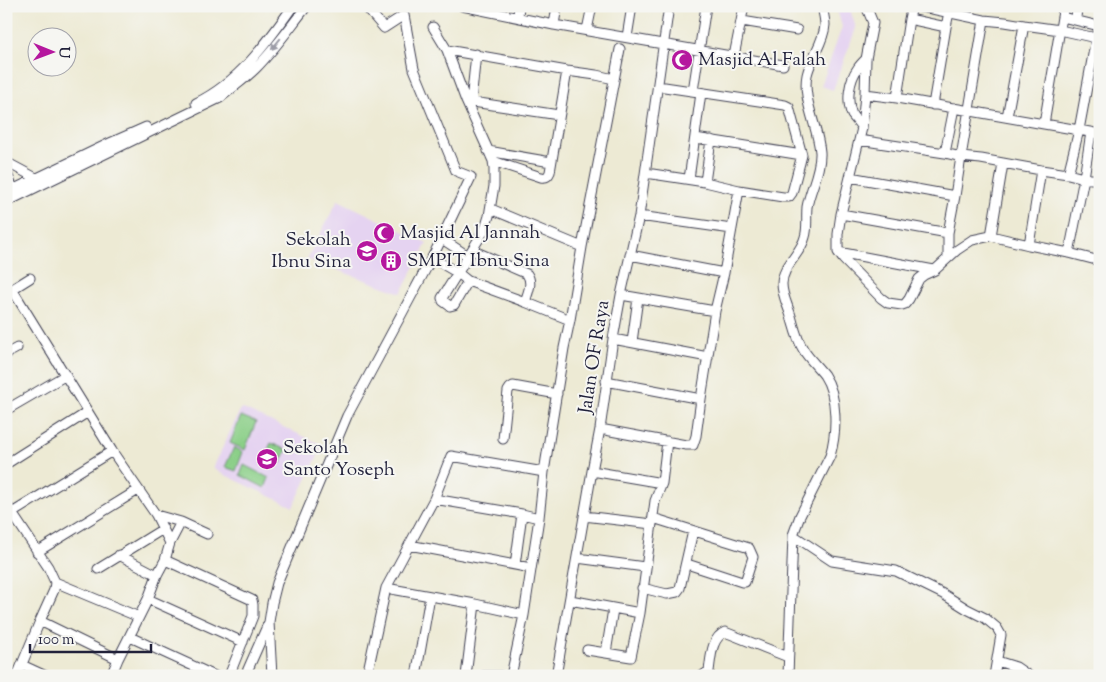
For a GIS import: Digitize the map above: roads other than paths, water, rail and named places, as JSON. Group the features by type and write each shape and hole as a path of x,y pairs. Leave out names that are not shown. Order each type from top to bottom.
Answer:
{"street":[{"path":"6,202 12,193 36,178 157,122 217,91 247,65 274,34 293,6"},
{"path":"12,193 220,98 255,69 306,6"},
{"path":"272,676 269,622 277,583 348,416 442,239 471,177 456,172 414,69 404,15 384,28 365,6"},
{"path":"462,6 518,16 554,25 783,65"},
{"path":"518,16 519,6"},
{"path":"554,25 557,6"},
{"path":"587,30 592,6"},
{"path":"627,37 632,6"},
{"name":"Jalan OF Raya","path":"556,676 600,430 612,339 639,216 669,6"},
{"path":"689,179 695,138 699,50 706,6"},
{"path":"734,56 744,6"},
{"path":"788,676 793,534 830,456 834,432 833,399 828,383 802,348 782,284 787,269 805,239 807,206 820,162 820,149 806,87 810,66 825,24 822,6"},
{"path":"866,6 873,22"},
{"path":"875,6 866,59 862,128 838,234 838,252 843,259 880,298 896,305 905,304 919,278 935,270 972,240 992,236 1100,261"},
{"path":"897,98 909,19 913,6 932,7 984,20 1060,30 1096,38"},
{"path":"1044,124 1064,6"},
{"path":"1076,19 1077,6"},
{"path":"933,104 949,12"},
{"path":"1062,17 1099,26 1079,130 1068,174"},
{"path":"909,19 946,27"},
{"path":"948,258 948,233 956,196 984,20"},
{"path":"742,21 797,30"},
{"path":"1007,117 1024,25"},
{"path":"433,27 446,50 493,161 494,186 491,209 485,229 442,298 443,300 450,306 454,305 468,281"},
{"path":"511,676 524,614 564,348 620,48"},
{"path":"446,50 614,79"},
{"path":"468,101 476,54"},
{"path":"862,128 850,109 850,90 851,81 856,69 866,59"},
{"path":"493,161 544,178 548,176 567,71"},
{"path":"646,173 788,197 792,193 802,155 790,109 785,105 658,86"},
{"path":"865,94 1096,133 1084,178 1068,254"},
{"path":"468,101 559,115"},
{"path":"946,153 954,108"},
{"path":"695,138 802,155"},
{"path":"705,182 711,140"},
{"path":"859,140 1100,180"},
{"path":"488,151 551,162"},
{"path":"6,162 36,178"},
{"path":"992,236 1003,164"},
{"path":"1029,245 1041,170"},
{"path":"6,171 12,193"},
{"path":"850,177 956,196"},
{"path":"600,430 693,445 739,190"},
{"path":"491,209 582,247"},
{"path":"841,214 948,233"},
{"path":"639,216 732,229"},
{"path":"442,239 470,253 527,274 530,284 525,302"},
{"path":"838,252 935,270"},
{"path":"630,255 724,273"},
{"path":"432,258 468,281 570,320"},
{"path":"30,278 9,291 66,375 112,451 156,515 170,543"},
{"path":"621,295 716,311"},
{"path":"632,342 638,298"},
{"path":"612,339 708,357"},
{"path":"6,354 16,348"},
{"path":"6,410 66,375"},
{"path":"606,382 700,399"},
{"path":"503,439 508,391 510,388 513,386 557,394"},
{"path":"6,464 88,412"},
{"path":"587,650 631,657 640,613 655,501 662,483 667,441"},
{"path":"12,513 112,451"},
{"path":"370,676 367,675 386,588 434,499 452,456 544,472"},
{"path":"592,471 662,483"},
{"path":"37,552 138,490"},
{"path":"434,499 539,518"},
{"path":"6,504 48,568 55,582 54,590 17,676"},
{"path":"515,565 522,514"},
{"path":"156,515 181,522 206,534"},
{"path":"584,516 653,521 749,548 753,557 745,582 687,564"},
{"path":"111,676 148,599 165,560 170,543 181,522"},
{"path":"98,569 163,529"},
{"path":"642,588 667,594 677,592 687,564 693,531"},
{"path":"793,534 832,561 896,571 943,594 985,618 997,628 1001,639 994,676"},
{"path":"409,545 531,568"},
{"path":"119,555 157,575"},
{"path":"577,558 646,567"},
{"path":"165,560 252,600 254,605 253,616 229,676"},
{"path":"55,582 139,617"},
{"path":"386,588 524,614"},
{"path":"416,676 430,596"},
{"path":"148,599 243,642"},
{"path":"570,600 640,613"},
{"path":"466,676 475,604"},
{"path":"606,654 613,609"},
{"path":"40,621 118,659"},
{"path":"245,676 269,622"},
{"path":"702,676 709,672 713,645 721,634 725,632 788,657"},
{"path":"130,637 215,676"},
{"path":"997,660 1016,667 1029,676"},
{"path":"22,665 46,676"},
{"path":"483,676 501,676"}],"place":[{"name":"Masjid Al Falah","path":"682,60"},
{"name":"Masjid Al Jannah","path":"384,233"},
{"name":"Sekolah Ibnu Sina","path":"367,251"},
{"name":"SMPIT Ibnu Sina","path":"391,261"},
{"name":"Sekolah Santo Yoseph","path":"267,459"}]}
